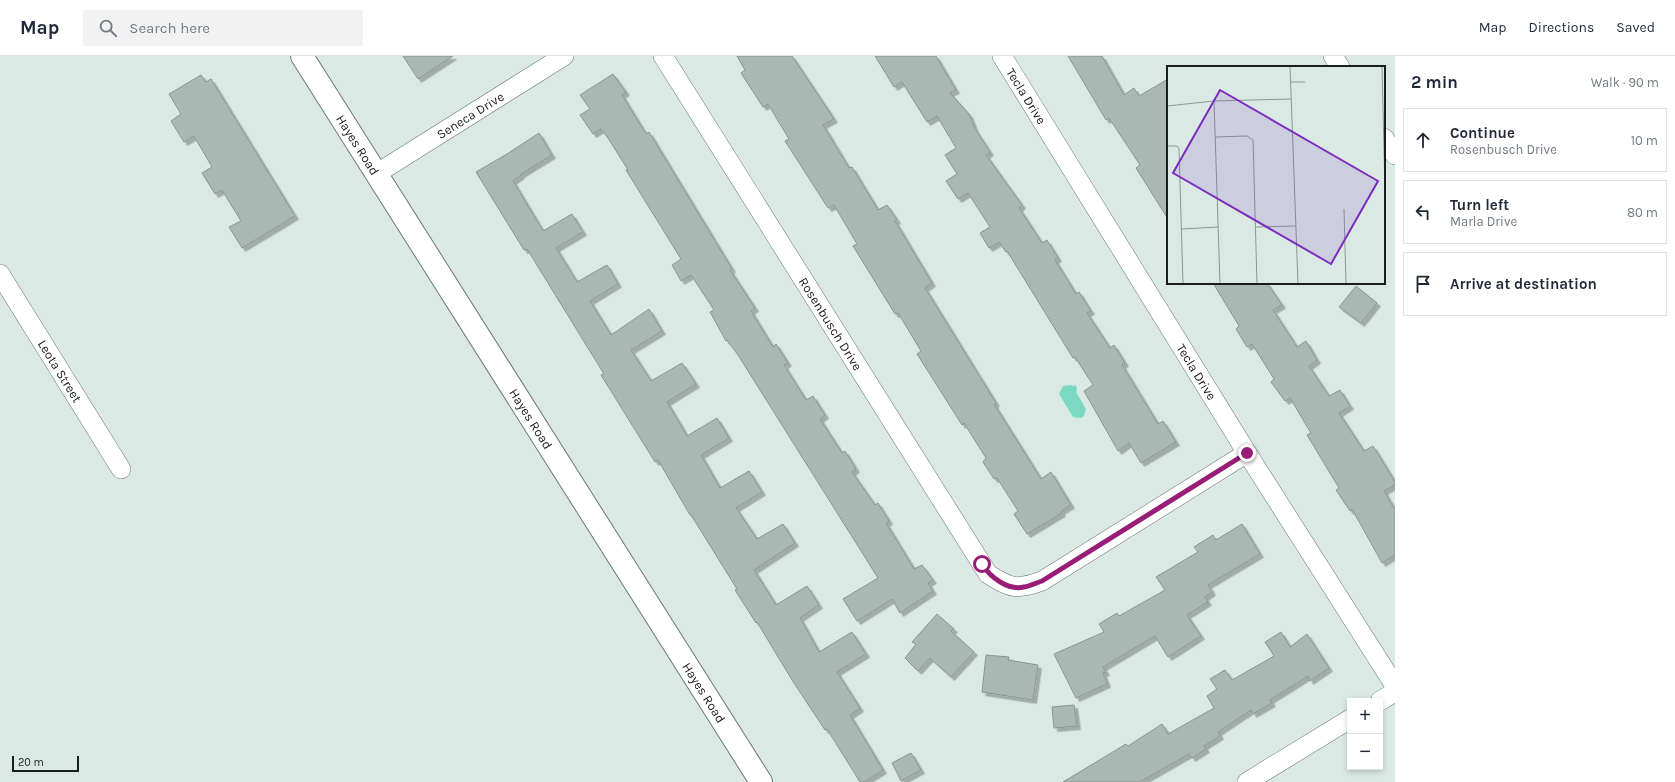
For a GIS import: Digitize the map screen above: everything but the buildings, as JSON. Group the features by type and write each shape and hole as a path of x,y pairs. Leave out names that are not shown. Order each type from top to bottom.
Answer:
{"street":[{"name":"Hayes Road","path":"302,56 761,782"},
{"name":"Seneca Drive","path":"376,174 564,56"},
{"name":"Rosenbusch Drive","path":"663,56 988,574 1006,586 1023,588 1042,581 1247,453"},
{"name":"Tecla Drive","path":"1002,56 1247,453 1395,686"},
{"path":"1333,56 1339,66"},
{"path":"1385,140 1395,155"},
{"name":"Leota Street","path":"0,274 121,469"},
{"path":"1383,699 1395,692"},
{"path":"1247,782 1347,721"}],"shaded area":[{"path":"1075,385 1077,388 1076,392 1086,409 1084,416 1081,418 1073,417 1059,394 1063,386"}],"route":[{"path":"982,564 988,574 1006,586 1023,588 1042,581 1247,453"}]}
